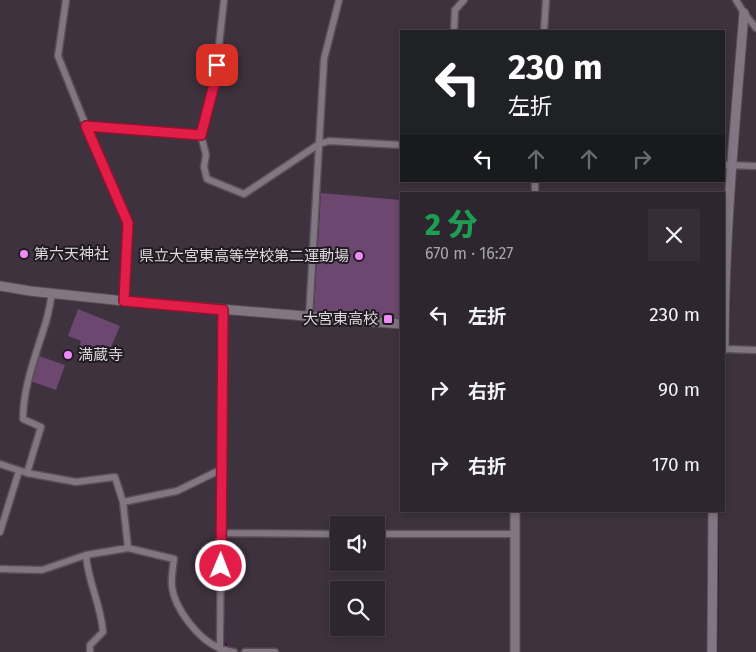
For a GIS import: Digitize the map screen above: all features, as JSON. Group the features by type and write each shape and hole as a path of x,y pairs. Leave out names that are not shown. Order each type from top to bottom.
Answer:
{"street":[{"path":"66,0 58,56 128,223 124,301"},
{"path":"224,0 215,81 201,135 206,155 204,167 207,179 244,194 319,144 329,141 400,146"},
{"path":"309,317 324,59 339,0"},
{"path":"454,30 454,10 464,0"},
{"path":"544,30 546,0"},
{"path":"736,0 756,28"},
{"path":"725,270 728,165 744,13"},
{"path":"86,126 201,135"},
{"path":"728,165 756,166"},
{"path":"0,286 124,301 400,324"},
{"path":"27,474 42,427 23,419 23,407 28,380 45,325 52,293"},
{"path":"220,649 223,310"},
{"path":"725,349 756,350"},
{"path":"0,464 27,474 76,482 115,477 122,502 128,548"},
{"path":"122,502 177,491 222,469"},
{"path":"0,532 19,472"},
{"path":"515,512 515,652"},
{"path":"712,652 713,512"},
{"path":"221,533 330,534"},
{"path":"385,534 515,534"},
{"path":"0,569 42,570 86,555 128,548 174,559 172,586 179,607 194,630 220,649 234,652"},
{"path":"86,555 88,574 98,603 103,632 90,645 90,652"},
{"path":"245,652 275,652"}],"shaded area":[{"name":"県立大宮東高等学校第二運動場","path":"321,193 400,200 400,319 314,312"},
{"path":"78,309 120,326 106,359 79,348 81,341 68,336"},
{"path":"39,356 65,365 56,390 30,381"}],"waterway":[{"path":"717,652 718,512"},
{"path":"224,536 224,642 228,649"}],"place":[{"name":"第六天神社","path":"24,254"},
{"name":"県立大宮東高等学校第二運動場","path":"359,256"},
{"name":"大宮東高校","path":"388,319"},
{"name":"満蔵寺","path":"68,355"}],"route":[{"path":"217,65 215,81 201,135 86,126 128,223 124,301 223,310 221,566"}]}
